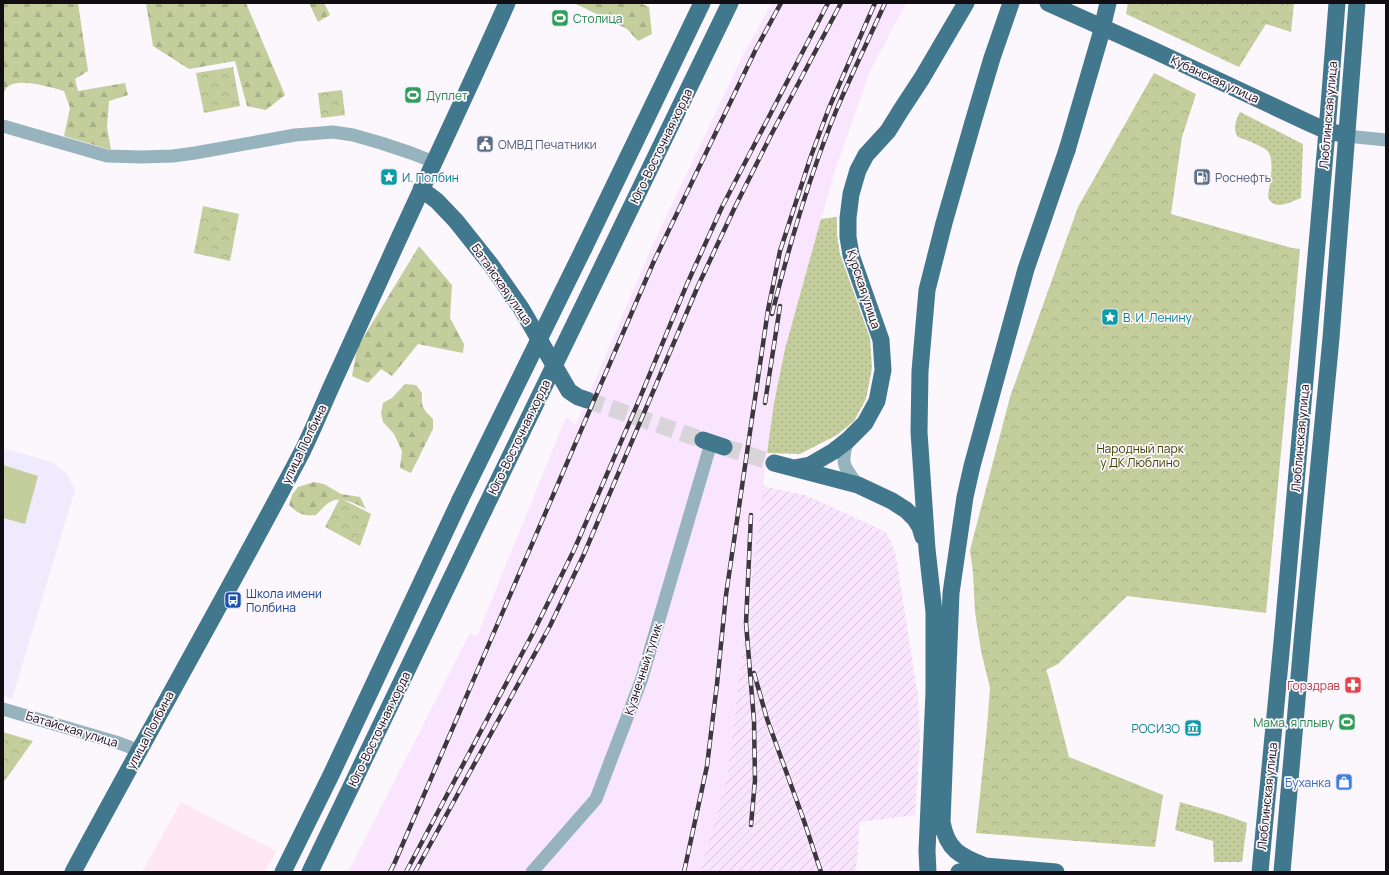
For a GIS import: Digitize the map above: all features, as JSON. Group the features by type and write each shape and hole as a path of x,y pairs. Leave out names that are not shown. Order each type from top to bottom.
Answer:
{"main road":[{"name":"улица Полбина","path":"73,872 117,789 140,751 218,608 303,449 421,189 471,85 507,3"},
{"name":"Юго-Восточная хорда","path":"283,872 331,775 460,500 702,3"},
{"name":"Юго-Восточная хорда","path":"310,872 730,3"},
{"name":"Курская улица","path":"794,468 810,465 834,451 848,440 865,423 877,400 883,370 881,340 851,255 848,237 848,224 851,194 858,170 866,156 888,132 953,27 966,3"},
{"path":"953,27 971,3"},
{"path":"928,872 927,851 934,612 927,549 919,432 920,371 927,290 944,223 973,122 992,58 1011,3"},
{"name":"Кубанская улица","path":"1048,3 1327,131 1347,136"},
{"path":"985,866 964,857 949,844 944,833 942,822 951,593 965,497 972,466 1026,269 1067,150 1100,37 1108,3"},
{"name":"Люблинская улица","path":"1260,872 1282,642 1337,3"},
{"name":"Люблинская улица","path":"1282,872 1331,338 1357,3"},
{"name":"Батайская улица","path":"421,189 437,201 456,221 491,265 521,308 569,391 586,400"},
{"path":"774,463 858,486 892,501 906,510 915,519 920,527 927,549"},
{"path":"959,872 985,866 1056,872"}],"street":[{"path":"3,126 106,156 142,157 173,156 198,153 295,135 333,132 353,135 381,143 434,162"},
{"name":"Кубанская улица","path":"1347,136 1386,140"},
{"path":"848,440 843,454 844,464 858,486"},
{"name":"Кузнечный тупик","path":"532,872 596,799 641,681 713,444"},
{"name":"Батайская улица","path":"3,709 119,743 140,751"}],"shaded area":[{"path":"772,3 906,3 870,71 834,173 785,349 774,403 767,453 727,777 700,872 348,872 470,633 477,636 566,417 576,425 649,253 742,57"},
{"path":"3,448 52,462 67,474 75,490 12,699 3,696"},
{"path":"763,486 805,495 886,532 895,551 918,696 920,740 915,815 860,822 856,872 700,872 727,777"},
{"path":"181,802 276,851 265,872 142,872"}],"green space":[{"path":"3,3 78,3 88,71 75,79 78,91 125,83 128,95 109,101 107,127 111,150 64,136 70,108 64,91 35,84 19,83 12,84 7,87 3,95"},
{"path":"146,3 246,3 285,95 266,110 247,106 235,61 189,69 153,46"},
{"path":"309,3 324,3 330,15 318,22"},
{"path":"574,3 640,3 649,7 652,34 638,41 627,29"},
{"path":"1128,3 1294,3 1291,32 1266,24 1239,67 1126,14"},
{"path":"233,67 240,106 204,113 196,73"},
{"name":"Народный парк у ДК Люблино","path":"1154,73 1196,94 1182,137 1171,214 1300,249 1266,613 1127,596 1058,664 1046,670 1069,757 1163,795 1155,847 976,833 990,688 981,651 975,612 970,550 1010,397 1078,207"},
{"path":"342,90 345,115 321,118 318,93"},
{"path":"1240,112 1303,144 1301,198 1283,205 1274,204 1271,202 1268,197 1271,158 1265,149 1238,137 1235,128"},
{"path":"203,206 239,214 230,261 194,253"},
{"path":"837,217 837,235 840,254 870,338 872,368 866,399 854,421 837,435 800,454 767,453 774,403 785,349 821,219"},
{"path":"419,246 452,285 450,318 464,344 463,353 418,344 392,376 381,369 368,383 352,376 357,348"},
{"path":"405,384 416,385 422,393 423,408 433,419 433,429 411,473 400,468 402,451 394,434 383,422 381,413 383,403 392,398"},
{"path":"3,465 38,476 25,524 3,518"},
{"path":"314,482 324,484 341,494 360,497 366,509 348,501 339,499 328,503 316,515 304,515 298,512 289,505 292,495 298,487"},
{"path":"340,498 371,514 360,546 325,527"},
{"path":"3,732 33,741 3,783"},
{"path":"1180,802 1247,823 1242,862 1214,862 1213,841 1175,830"}],"tunnel":[{"path":"587,400 703,440"},
{"path":"724,447 774,463"}],"railway":[{"path":"390,872 654,261 756,49 781,3"},
{"path":"406,872 533,633 574,550 637,405 687,284 722,207 828,3"},
{"path":"415,872 550,626 584,554 698,286 771,135 841,3"},
{"path":"684,872 707,766 726,595 768,310 780,251 811,156 829,108 875,3"},
{"path":"772,314 785,263 808,186 826,136 885,3"},
{"path":"765,403 780,306"},
{"path":"751,515 746,623 754,721 755,780 751,825"},
{"path":"754,673 767,719 821,872"}],"place":[{"name":"Столица","path":"560,18"},
{"name":"Дуплет","path":"413,95"},
{"name":"ОМВД Печатники","path":"485,144"},
{"name":"И. Полбин","path":"389,177"},
{"name":"Роснефть","path":"1202,177"},
{"name":"В. И. Ленину","path":"1110,317"},
{"name":"Школа имени Полбина","path":"233,600"},
{"name":"Горздрав","path":"1353,685"},
{"name":"Мама, я плыву","path":"1347,722"},
{"name":"РОСИЗО","path":"1193,728"},
{"name":"Буханка","path":"1344,782"}]}
